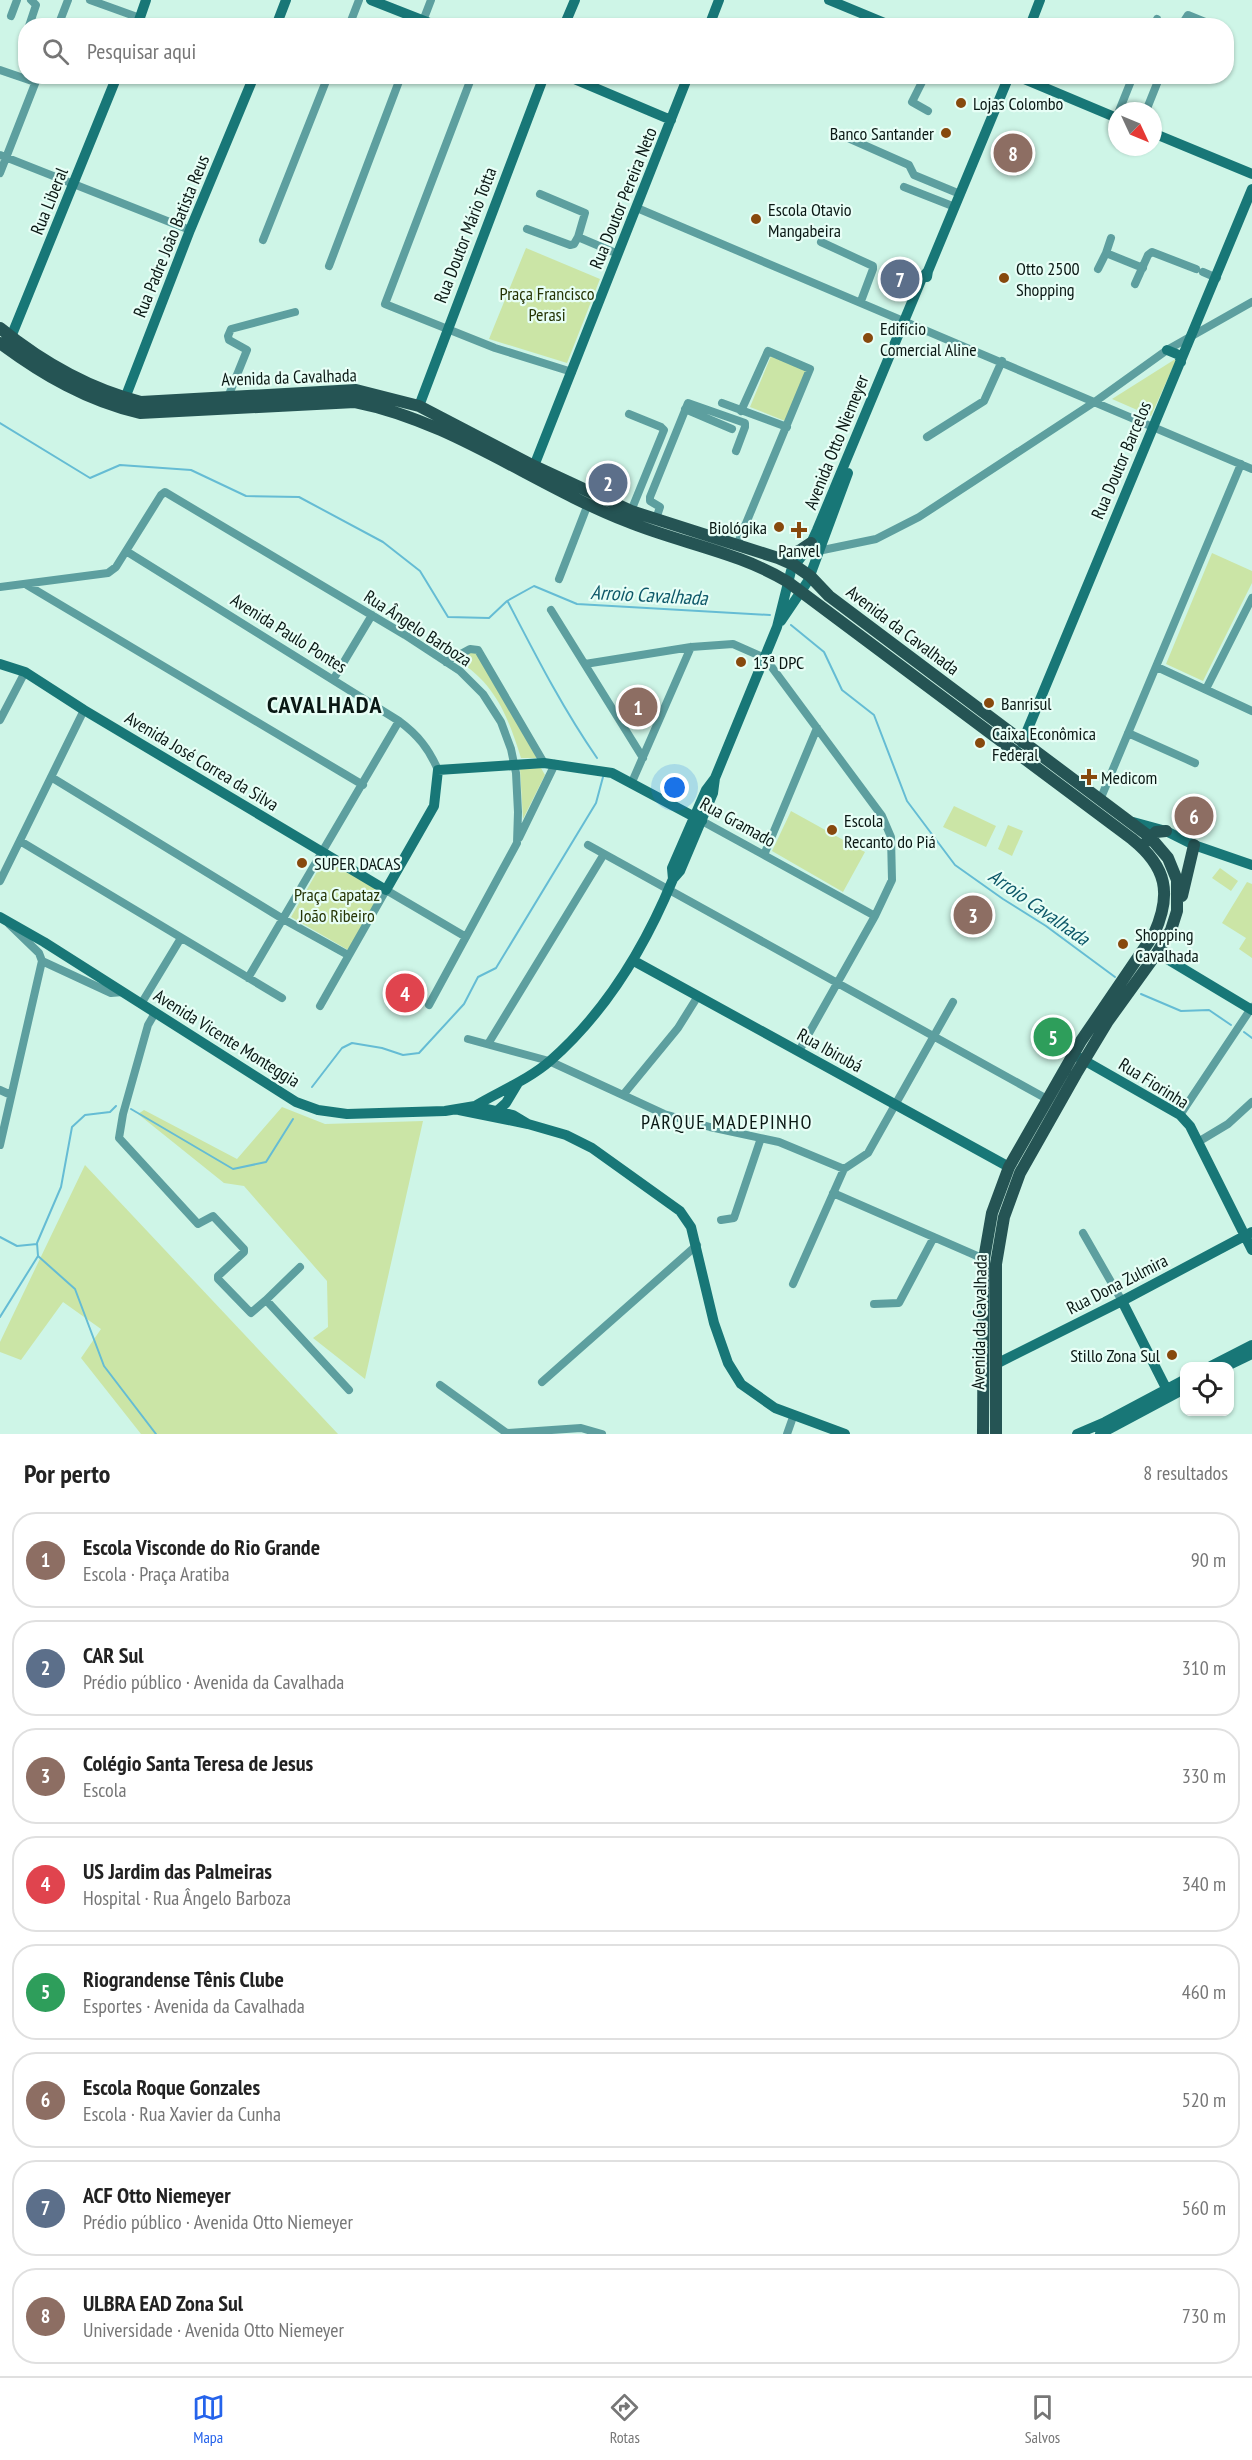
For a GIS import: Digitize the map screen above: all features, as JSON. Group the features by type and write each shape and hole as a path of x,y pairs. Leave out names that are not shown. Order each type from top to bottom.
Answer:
{"main road":[{"name":"Avenida da Cavalhada","path":"0,328 4,339 140,413 354,402 375,406 424,422 627,522 751,563 788,582 1142,847 1154,862 1163,883 1165,894 1163,914 1144,950 1107,1000 1020,1173 1004,1217 996,1264 996,1364 986,1434"},
{"name":"Avenida da Cavalhada","path":"123,403 356,390 419,406 534,466 631,511 778,558 810,576 829,596 1022,743 1133,822 1161,849 1174,870 1177,880 1178,912 1171,930 1108,1021 1047,1099 1009,1167 992,1213 984,1258 986,1434"},
{"path":"375,406 404,411 419,406"},
{"path":"778,558 814,547"},
{"path":"992,734 1016,745 1022,743"},
{"path":"1142,847 1156,832 1166,831"},
{"path":"1178,912 1194,845"},
{"path":"1157,953 1154,944 1163,914"}],"street":[{"path":"11,16 17,0"},
{"path":"31,0 36,5 32,18"},
{"path":"61,18 68,0"},
{"path":"90,0 129,18"},
{"path":"139,18 146,0"},
{"path":"279,18 286,0"},
{"path":"351,18 359,0"},
{"path":"371,0 411,18"},
{"path":"424,18 431,0"},
{"path":"567,18 574,0"},
{"path":"712,18 719,0"},
{"path":"829,0 873,18"},
{"path":"1033,18 1040,0"},
{"path":"0,70 18,75"},
{"path":"0,173 3,157 35,84"},
{"name":"Rua Liberal","path":"4,339 74,183 114,84"},
{"name":"Rua Padre João Batista Reus","path":"123,403 190,230 252,84"},
{"path":"263,240 325,84"},
{"path":"329,266 398,84"},
{"path":"469,84 385,304 495,348 572,372"},
{"name":"Rua Doutor Mário Totta","path":"419,406 541,84"},
{"path":"586,84 671,120"},
{"name":"Rua Doutor Pereira Neto","path":"534,466 685,84"},
{"path":"922,84 912,102 928,111"},
{"name":"Avenida Otto Niemeyer","path":"777,627 810,576 814,547 907,321 922,278 928,271 1006,84"},
{"path":"1036,84 1108,114"},
{"path":"1123,102 1130,84"},
{"path":"1150,102 1157,84"},
{"path":"1162,137 1252,174"},
{"path":"848,138 909,165 914,175 960,194"},
{"path":"3,157 190,230"},
{"path":"904,187 955,207"},
{"name":"Rua Doutor Barcelos","path":"1022,743 1217,278 1252,189"},
{"path":"527,229 572,245 578,237 585,213 540,194"},
{"path":"637,208 861,301 1252,469"},
{"path":"578,237 618,254"},
{"path":"1098,269 1112,238"},
{"path":"821,242 873,266 861,301"},
{"path":"1135,284 1148,255 1152,252 1217,278"},
{"path":"1106,253 1143,268"},
{"path":"814,547 876,539 919,517 1096,401 1167,350 1252,302"},
{"path":"228,397 247,351 229,340 231,329 295,312"},
{"path":"1167,350 1179,355 1181,362"},
{"path":"737,545 810,369 768,351 741,411"},
{"path":"927,437 984,401 1002,361"},
{"path":"657,519 660,507 650,501 650,497 688,403 745,423 736,451"},
{"path":"722,403 787,427"},
{"path":"685,409 732,429"},
{"path":"629,414 664,430 631,511"},
{"path":"1100,800 1241,464"},
{"name":"Rua Ângelo Barboza","path":"126,551 164,493 372,615 446,662 478,687 490,702 501,722 514,764 518,812 517,843 429,1005"},
{"path":"559,579 588,504"},
{"name":"Avenida Otto Niemeyer","path":"497,1111 516,1087 549,1061 594,1014 634,961 670,885 672,868 698,819 706,790 715,778 765,658 777,627 794,565 814,547"},
{"path":"0,587 108,573 116,567 126,551"},
{"name":"Avenida Paulo Pontes","path":"126,551 399,721 417,735 430,752 438,770"},
{"path":"27,585 363,785"},
{"path":"1206,689 1252,598"},
{"path":"551,610 642,758"},
{"path":"333,680 372,615"},
{"path":"585,664 691,647 733,645 765,658 882,816 891,837 892,880 799,1051"},
{"path":"632,782 691,647"},
{"path":"446,662 470,649 478,650 550,764 517,843"},
{"name":"Avenida José Correa da Silva","path":"3,662 25,672 84,710 386,890"},
{"path":"1157,667 1252,711"},
{"path":"0,720 25,672"},
{"path":"0,881 84,710"},
{"path":"248,978 399,721"},
{"path":"764,855 817,728"},
{"path":"1128,733 1195,763"},
{"name":"Rua Gramado","path":"438,770 514,764 550,764 612,773 874,916"},
{"path":"320,1006 434,806 438,770"},
{"path":"51,777 283,919 348,955"},
{"path":"1133,822 1166,831 1194,845 1252,865"},
{"path":"20,841 282,998"},
{"path":"588,845 670,885 837,984 1047,1099"},
{"path":"488,1044 604,854"},
{"path":"386,890 466,937"},
{"path":"0,1145 42,961 39,954 3,919"},
{"name":"Avenida Vicente Monteggia","path":"3,919 125,992 296,1102 318,1110 346,1114 474,1110 566,1135 592,1148 680,1211 692,1227 714,1323 728,1363 741,1384 758,1398 793,1416 845,1434"},
{"path":"141,1004 181,938"},
{"path":"1157,953 1252,1008 1180,1115"},
{"path":"42,961 111,993 125,992"},
{"name":"Rua Ibirubá","path":"634,961 1009,1167"},
{"path":"623,1095 674,1034 698,996"},
{"path":"793,1284 844,1169 868,1153 953,1002"},
{"path":"155,1013 148,1024 123,1114 119,1138 198,1224 213,1216 244,1249 218,1276 218,1279 249,1312 252,1313 300,1267"},
{"path":"468,1040 549,1061 664,1114 779,1142 844,1169"},
{"name":"Rua Fiorinha","path":"1079,1057 1180,1115 1190,1126 1248,1234 1252,1250"},
{"path":"516,1087 514,1106 521,1121"},
{"name":"Avenida Otto Niemeyer","path":"474,1110 500,1091 516,1087"},
{"path":"0,1090 11,1095"},
{"path":"497,1111 494,1103 500,1091"},
{"path":"1198,1142 1228,1124 1252,1102"},
{"path":"474,1110 493,1113 497,1111 521,1121"},
{"path":"721,1220 734,1218 760,1138"},
{"path":"833,1192 984,1258"},
{"path":"1083,1233 1122,1301 1167,1390"},
{"name":"Rua Dona Zulmira","path":"996,1364 1248,1234"},
{"path":"874,1304 899,1303 934,1237"},
{"path":"542,1382 697,1245"},
{"path":"266,1300 349,1390"},
{"path":"1219,1362 1252,1345"},
{"path":"1234,1363 1252,1354"},
{"path":"1077,1434 1180,1383"},
{"path":"440,1385 507,1434 581,1428 602,1434"},
{"path":"1100,1434 1180,1392"},
{"path":"787,1434 793,1416"}],"green space":[{"name":"Praça Francisco Perasi","path":"526,248 600,279 567,363 489,339"},
{"path":"771,356 806,371 785,421 750,407"},
{"path":"1177,358 1151,416 1112,399"},
{"path":"1212,553 1252,571 1252,583 1203,681 1166,664"},
{"path":"468,653 476,653 537,758 521,758 499,703 482,680 457,660"},
{"path":"541,768 545,775 523,819 520,769"},
{"path":"954,806 996,826 986,847 943,827"},
{"path":"791,811 865,852 843,892 772,851"},
{"path":"1008,825 1023,831 1012,856 998,849"},
{"name":"Praça Capataz João Ribeiro","path":"325,858 383,891 348,950 291,917"},
{"path":"1220,868 1238,881 1231,891 1212,878"},
{"path":"1247,882 1252,884 1252,958 1239,949 1246,938 1222,923"},
{"path":"282,1107 325,1124 423,1121 365,1379 313,1338 328,1327 327,1281 244,1186 224,1183 138,1114 144,1110 237,1159"},
{"path":"85,1165 338,1434 141,1434 81,1358 101,1329 63,1302 21,1360 0,1352 0,1342"}],"waterway":[{"name":"Arroio Cavalhada","path":"0,423 90,478 120,465 191,470 246,496 299,497 383,542 420,571 448,617 489,618 507,601 534,586 577,604 770,615"},
{"path":"508,602 561,701 597,758"},
{"name":"Arroio Cavalhada","path":"791,625 824,652 842,690 874,715 907,801 955,865 1046,926 1115,977"},
{"path":"312,1087 342,1048 352,1043 382,1048 403,1055 419,1053 464,1004 478,977 496,968 596,803 603,777"},
{"name":"Arroio Cavalhada","path":"1141,994 1181,1011 1209,1010 1231,1025"},
{"name":"Arroio Cavalhada","path":"1244,1032 1252,1038"},
{"path":"0,1317 38,1256 37,1243 61,1187 72,1127 85,1115 110,1112 116,1106"},
{"path":"131,1109 233,1169 266,1162 293,1119"},
{"path":"0,1237 17,1246 37,1244"},
{"path":"38,1256 75,1289 104,1366 156,1434"}],"place":[{"name":"Lojas Colombo","path":"961,103"},
{"name":"Banco Santander","path":"946,133"},
{"name":"ULBRA EAD Zona Sul","path":"1013,153"},
{"name":"Escola Otavio Mangabeira","path":"756,219"},
{"name":"Otto 2500 Shopping","path":"1004,278"},
{"name":"ACF Otto Niemeyer","path":"900,279"},
{"name":"Edifício Comercial Aline","path":"868,338"},
{"name":"CAR Sul","path":"608,483"},
{"name":"Biológika","path":"779,527"},
{"name":"Panvel","path":"799,530"},
{"name":"13ª DPC","path":"741,662"},
{"name":"Banrisul","path":"989,703"},
{"name":"Escola Visconde do Rio Grande","path":"638,707"},
{"name":"Caixa Econômica Federal","path":"980,743"},
{"name":"Medicom","path":"1089,777"},
{"name":"Escola Roque Gonzales","path":"1194,816"},
{"name":"Escola Recanto do Piá","path":"832,830"},
{"name":"SUPER DACAS","path":"302,863"},
{"name":"Colégio Santa Teresa de Jesus","path":"973,915"},
{"name":"Shopping Cavalhada","path":"1123,944"},
{"name":"US Jardim das Palmeiras","path":"405,993"},
{"name":"Riograndense Tênis Clube","path":"1053,1037"},
{"name":"Stillo Zona Sul","path":"1172,1355"}],"district":[{"name":"CAVALHADA","path":"325,704"},
{"name":"PARQUE MADEPINHO","path":"727,1122"}]}
